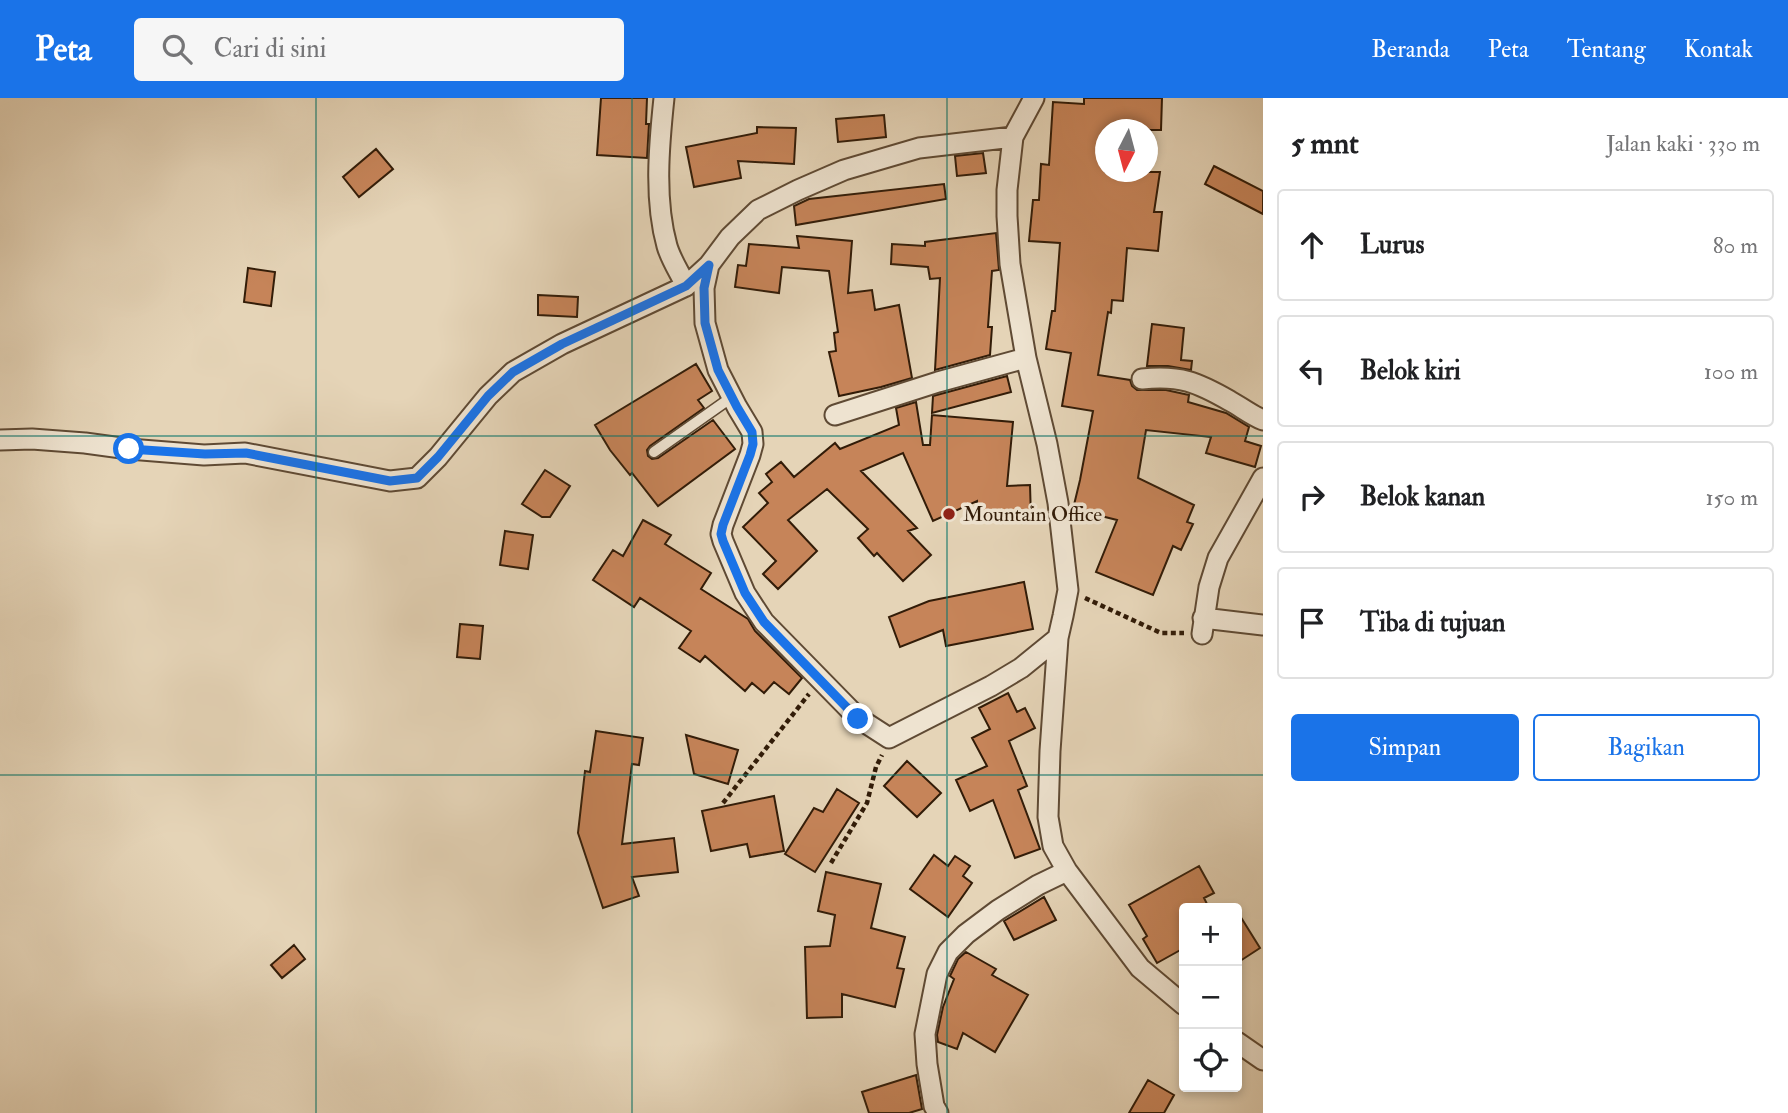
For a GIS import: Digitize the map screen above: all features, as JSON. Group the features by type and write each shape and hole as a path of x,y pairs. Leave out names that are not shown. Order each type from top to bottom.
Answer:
{"street":[{"path":"664,98 659,168 662,218 667,248 686,286"},
{"path":"1034,98 1013,137 1007,190 1010,264 1026,358 1047,444 1068,590 1058,638 1048,817 1053,846 1067,871 1140,968 1179,1001"},
{"path":"0,440 32,439 205,454 246,453 390,481 417,478 438,457 488,396 513,372 562,344 686,286 709,265 730,237 758,210 844,170 919,148 1013,137"},
{"path":"709,265 704,288 705,323 718,370 752,432 753,444 721,534 745,593 764,622 858,719 889,738 992,686 1021,668 1058,638"},
{"path":"835,415 938,382 1026,358"},
{"path":"1142,379 1164,377 1195,383 1263,420"},
{"path":"1263,478 1218,558 1209,587 1203,626 1263,625"},
{"path":"938,1113 934,1106 925,1034 937,974 948,952 966,934 998,910 1067,871"},
{"path":"1242,1045 1263,1060"}],"lane":[{"path":"654,452 732,397"}],"path":[{"path":"1068,590 1161,633 1187,633 1203,626"},
{"path":"723,803 820,680"},
{"path":"831,863 867,803 876,767 889,738"}],"building":[{"path":"601,98 647,98 647,158 597,155"},
{"path":"1084,98 1162,98 1161,130 1158,130 1158,119 1095,119 1095,182 1158,182 1160,172 1154,212 1162,212 1158,251 1127,248 1123,301 1112,300 1098,375 1130,380 1137,390 1166,390 1189,395 1188,402 1226,413 1249,427 1245,441 1261,446 1255,467 1206,453 1211,437 1146,430 1138,478 1194,505 1187,522 1193,524 1181,550 1173,546 1153,595 1096,572 1117,520 1073,509 1093,411 1062,406 1071,353 1046,349 1052,311 1055,311 1060,243 1029,241 1033,200 1039,200 1041,164 1049,165 1053,102 1084,104"},
{"path":"884,115 886,137 838,142 836,119"},
{"path":"757,127 796,128 794,164 738,161 741,178 694,187 686,147 757,133"},
{"path":"376,149 393,169 359,197 343,177"},
{"path":"983,153 986,173 957,176 955,156"},
{"path":"1214,166 1263,191 1263,214 1205,184"},
{"path":"944,184 946,199 796,225 794,206 809,199"},
{"path":"996,233 999,270 992,271 988,327 992,327 990,355 935,370 940,278 930,279 928,267 891,264 892,244 925,246 925,242"},
{"path":"797,236 852,241 848,293 872,290 875,310 899,305 912,378 839,396 829,352 836,351 834,333 838,332 829,271 782,267 779,293 735,287 738,265 746,266 749,244 799,248"},
{"path":"248,268 275,272 271,306 244,302"},
{"path":"538,295 578,297 577,317 538,315"},
{"path":"1152,324 1184,328 1181,360 1192,361 1191,370 1147,366"},
{"path":"696,364 712,391 698,400 704,408 650,446 647,450 648,456 652,459 658,458 713,420 735,449 658,506 610,450 595,425"},
{"path":"1007,376 1011,392 932,413 933,396"},
{"path":"916,402 923,445 930,445 932,415 1013,422 1007,486 1030,485 1031,519 977,520 977,501 933,521 903,453 861,471 917,528 908,531 931,555 903,581 877,553 874,556 858,538 868,529 827,489 788,520 817,551 778,589 763,574 776,561 743,527 768,503 759,493 772,482 766,474 781,462 794,477 835,443 840,449 899,425 896,408"},
{"path":"545,470 570,486 550,517 542,517 522,504"},
{"path":"643,520 671,535 665,544 711,573 701,589 748,619 755,631 802,678 789,694 774,682 764,693 752,683 745,691 705,656 700,662 679,648 691,631 640,598 634,607 593,580 613,550 623,556"},
{"path":"505,531 533,535 528,569 500,565"},
{"path":"1024,582 1033,629 946,646 943,630 900,647 889,617 929,601"},
{"path":"460,624 483,626 480,659 457,657"},
{"path":"1008,693 1017,712 1025,708 1035,728 1009,741 1027,786 1018,790 1040,849 1015,858 993,800 970,811 956,780 987,766 972,738 990,729 979,708"},
{"path":"596,731 643,738 639,765 632,764 622,844 674,838 678,872 632,877 639,896 603,908 578,833 585,771 590,772"},
{"path":"686,735 738,750 728,784 694,774"},
{"path":"907,761 941,793 917,817 884,786"},
{"path":"837,789 859,803 815,872 785,854 814,808 823,812"},
{"path":"774,796 784,851 750,857 747,844 711,851 702,811"},
{"path":"934,855 948,866 955,856 970,866 963,876 972,883 948,917 910,889"},
{"path":"1199,866 1214,893 1204,898 1206,903 1179,903 1179,951 1157,963 1143,939 1147,936 1129,905"},
{"path":"826,872 881,884 871,928 905,937 897,968 904,969 895,1007 842,994 842,1017 807,1018 805,947 830,946 835,915 818,911"},
{"path":"1044,897 1056,920 1014,940 1004,921"},
{"path":"1242,919 1260,948 1242,960"},
{"path":"294,945 305,959 282,978 271,965"},
{"path":"966,952 996,969 992,975 1028,995 995,1052 963,1033 957,1049 938,1042 943,1007 954,979 950,976 958,959"},
{"path":"916,1075 922,1109 909,1113 869,1113 862,1092"},
{"path":"1148,1080 1174,1095 1164,1113 1129,1113"}],"place":[{"name":"Mountain Office","path":"949,514"}],"route":[{"path":"129,449 205,454 246,453 390,481 417,478 438,457 488,396 513,372 562,344 686,286 709,265 704,288 705,323 718,370 752,432 753,444 723,525 723,541 745,593 764,622 858,719"}]}
